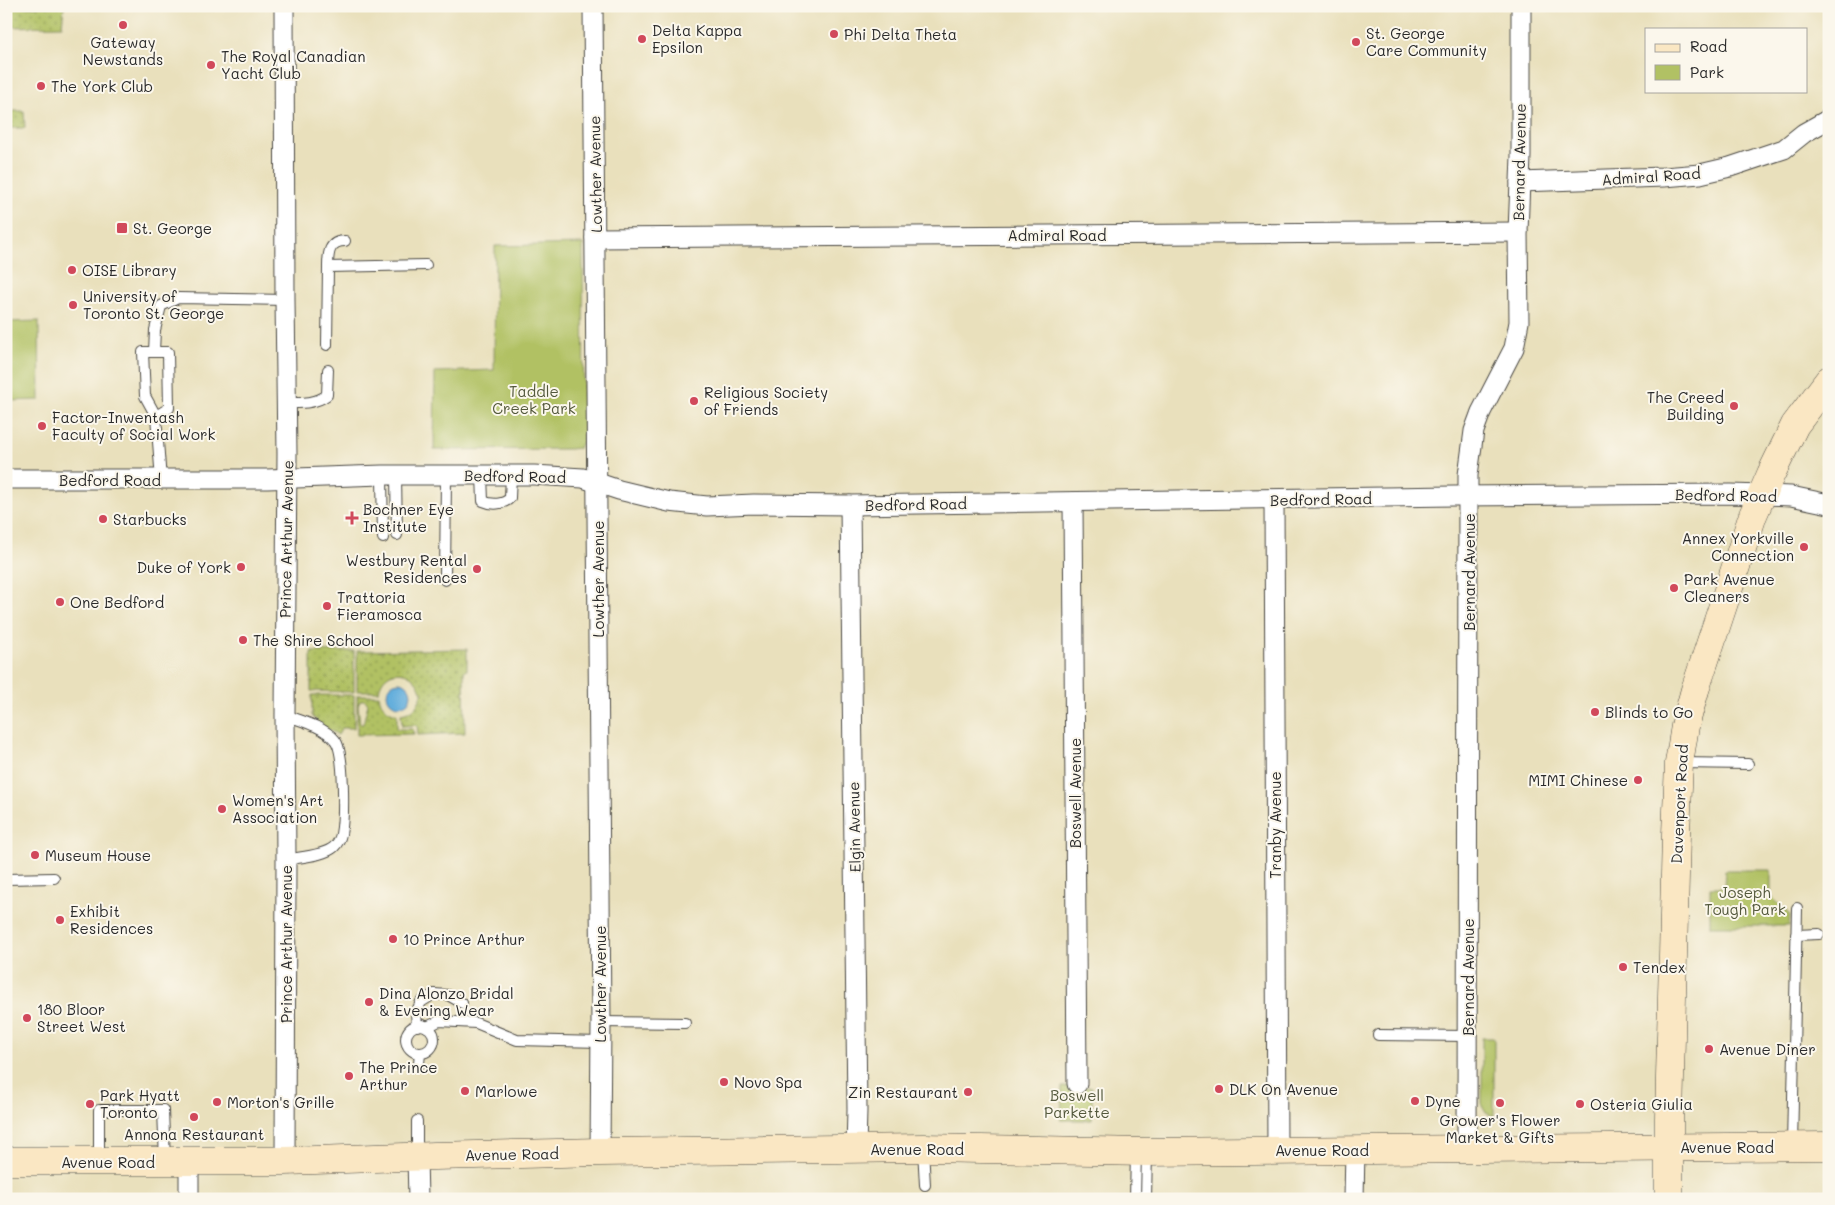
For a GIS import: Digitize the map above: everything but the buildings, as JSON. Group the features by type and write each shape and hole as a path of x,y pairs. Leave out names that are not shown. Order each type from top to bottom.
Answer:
{"main road":[{"name":"Davenport Road","path":"1669,1199 1679,762 1685,726 1694,690 1753,515 1795,425 1829,380"},
{"name":"Avenue Road","path":"6,1161 285,1161 600,1152 923,1148 1141,1152 1829,1146"}],"street":[{"name":"Prince Arthur Avenue","path":"284,6 287,403 285,1161"},
{"name":"Lowther Avenue","path":"593,6 598,483 600,1152"},
{"name":"Bernard Avenue","path":"1467,1148 1468,475 1474,431 1481,412 1514,348 1519,322 1518,232 1521,6"},
{"name":"Admiral Road","path":"1520,182 1700,174 1739,164 1784,149 1804,133 1829,119"},
{"name":"Admiral Road","path":"595,238 1518,232"},
{"name":"Bedford Road","path":"6,480 267,479 287,477 511,475 583,478 619,490 669,502 707,506 1762,494 1791,496 1829,504"},
{"name":"Tranby Avenue","path":"1274,500 1277,1150"},
{"name":"Boswell Avenue","path":"1073,502 1077,1084"},
{"name":"Elgin Avenue","path":"850,505 856,1150"},
{"path":"1354,1199 1355,1150"},
{"path":"417,1157 418,1199"},
{"path":"177,1162 188,1199"}],"lane":[{"path":"328,345 328,254 334,243 345,241"},
{"path":"328,267 426,265"},
{"path":"154,352 155,330 161,306 178,298 285,300"},
{"path":"156,416 169,408 168,352 143,352 144,396 156,416 161,480"},
{"path":"287,403 320,400 327,395 328,370"},
{"path":"445,580 446,475"},
{"path":"482,475 483,501 490,504 506,502 510,498 511,475"},
{"path":"389,476 397,535"},
{"path":"383,538 389,476"},
{"path":"285,715 327,733 336,741 342,756 340,836 333,848 325,853 286,860"},
{"path":"1679,762 1748,764"},
{"path":"6,879 54,878"},
{"path":"1792,1146 1797,908"},
{"path":"1796,935 1819,934"},
{"path":"462,1003 448,995 434,994 422,1002 416,1013 422,1026 433,1034 434,1042 429,1050 420,1053 412,1050 407,1043 410,1030 422,1026 439,1021 476,1024 517,1040 601,1042"},
{"path":"601,1022 685,1023"},
{"path":"1378,1035 1468,1036"},
{"path":"419,1064 420,1053"},
{"path":"99,1162 99,1110 163,1110 177,1162"},
{"path":"417,1121 417,1157"},
{"path":"923,1148 925,1185"},
{"path":"1135,1199 1141,1152"},
{"path":"1141,1152 1146,1199"}],"green space":[{"path":"64,6 62,26 6,27 6,7"},
{"path":"6,111 24,111 25,128 8,128 8,156 6,156"},
{"name":"Taddle Creek Park","path":"583,244 584,438 579,448 434,450 435,372 494,370 495,246"},
{"path":"39,321 40,400 6,401 6,322"},
{"path":"467,649 467,670 464,671 465,733 418,735 417,725 402,726 401,714 414,708 422,695 422,691 417,683 405,673 392,673 386,677 379,691 357,691 357,651"},
{"path":"354,651 354,692 311,691 311,652"},
{"path":"312,695 354,695 354,728 342,728 338,735 321,725 312,716"},
{"path":"357,695 379,695 385,708 397,714 397,729 413,729 414,734 357,735","holes":["360,700 365,700 368,704 363,724 360,724 358,705"]},
{"name":"Joseph Tough Park","path":"1725,870 1771,870 1771,896 1790,915 1789,926 1710,926 1710,887 1724,887"},
{"path":"1482,1038 1494,1038 1494,1116 1486,1113 1482,1106"},
{"name":"Boswell Parkette","path":"1062,1087 1092,1087 1092,1120 1061,1120"}],"water":[{"path":"399,682 408,685 411,694 408,703 399,706 390,703 387,694 390,685"}],"place":[{"name":"Gateway Newstands","path":"123,25"},
{"name":"Phi Delta Theta","path":"834,34"},
{"name":"Delta Kappa Epsilon","path":"642,39"},
{"name":"St. George Care Community","path":"1356,42"},
{"name":"The Royal Canadian Yacht Club","path":"211,65"},
{"name":"The York Club","path":"41,86"},
{"name":"St. George","path":"122,228"},
{"name":"OISE Library","path":"72,270"},
{"name":"University of Toronto St. George","path":"73,305"},
{"name":"Religious Society of Friends","path":"694,401"},
{"name":"The Creed Building","path":"1734,406"},
{"name":"Factor-Inwentash Faculty of Social Work","path":"42,426"},
{"name":"Bochner Eye Institute","path":"352,518"},
{"name":"Starbucks","path":"103,519"},
{"name":"Annex Yorkville Connection","path":"1804,547"},
{"name":"Duke of York","path":"241,567"},
{"name":"Westbury Rental Residences","path":"477,569"},
{"name":"Park Avenue Cleaners","path":"1674,588"},
{"name":"One Bedford","path":"60,602"},
{"name":"Trattoria Fieramosca","path":"327,606"},
{"name":"The Shire School","path":"243,640"},
{"name":"Blinds to Go","path":"1595,712"},
{"name":"MIMI Chinese","path":"1638,780"},
{"name":"Women's Art Association","path":"222,809"},
{"name":"Museum House","path":"35,855"},
{"name":"Exhibit Residences","path":"60,920"},
{"name":"10 Prince Arthur","path":"393,939"},
{"name":"Tendex","path":"1623,967"},
{"name":"Dina Alonzo Bridal & Evening Wear","path":"369,1002"},
{"name":"180 Bloor Street West","path":"27,1018"},
{"name":"Avenue Diner","path":"1709,1049"},
{"name":"The Prince Arthur","path":"349,1076"},
{"name":"Novo Spa","path":"724,1082"},
{"name":"DLK On Avenue","path":"1219,1089"},
{"name":"Marlowe","path":"465,1091"},
{"name":"Zin Restaurant","path":"968,1092"},
{"name":"Dyne","path":"1415,1101"},
{"name":"Morton's Grille","path":"217,1102"},
{"name":"Grower's Flower Market & Gifts","path":"1500,1103"},
{"name":"Park Hyatt Toronto","path":"90,1104"},
{"name":"Osteria Giulia","path":"1580,1104"},
{"name":"Annona Restaurant","path":"194,1117"}]}
